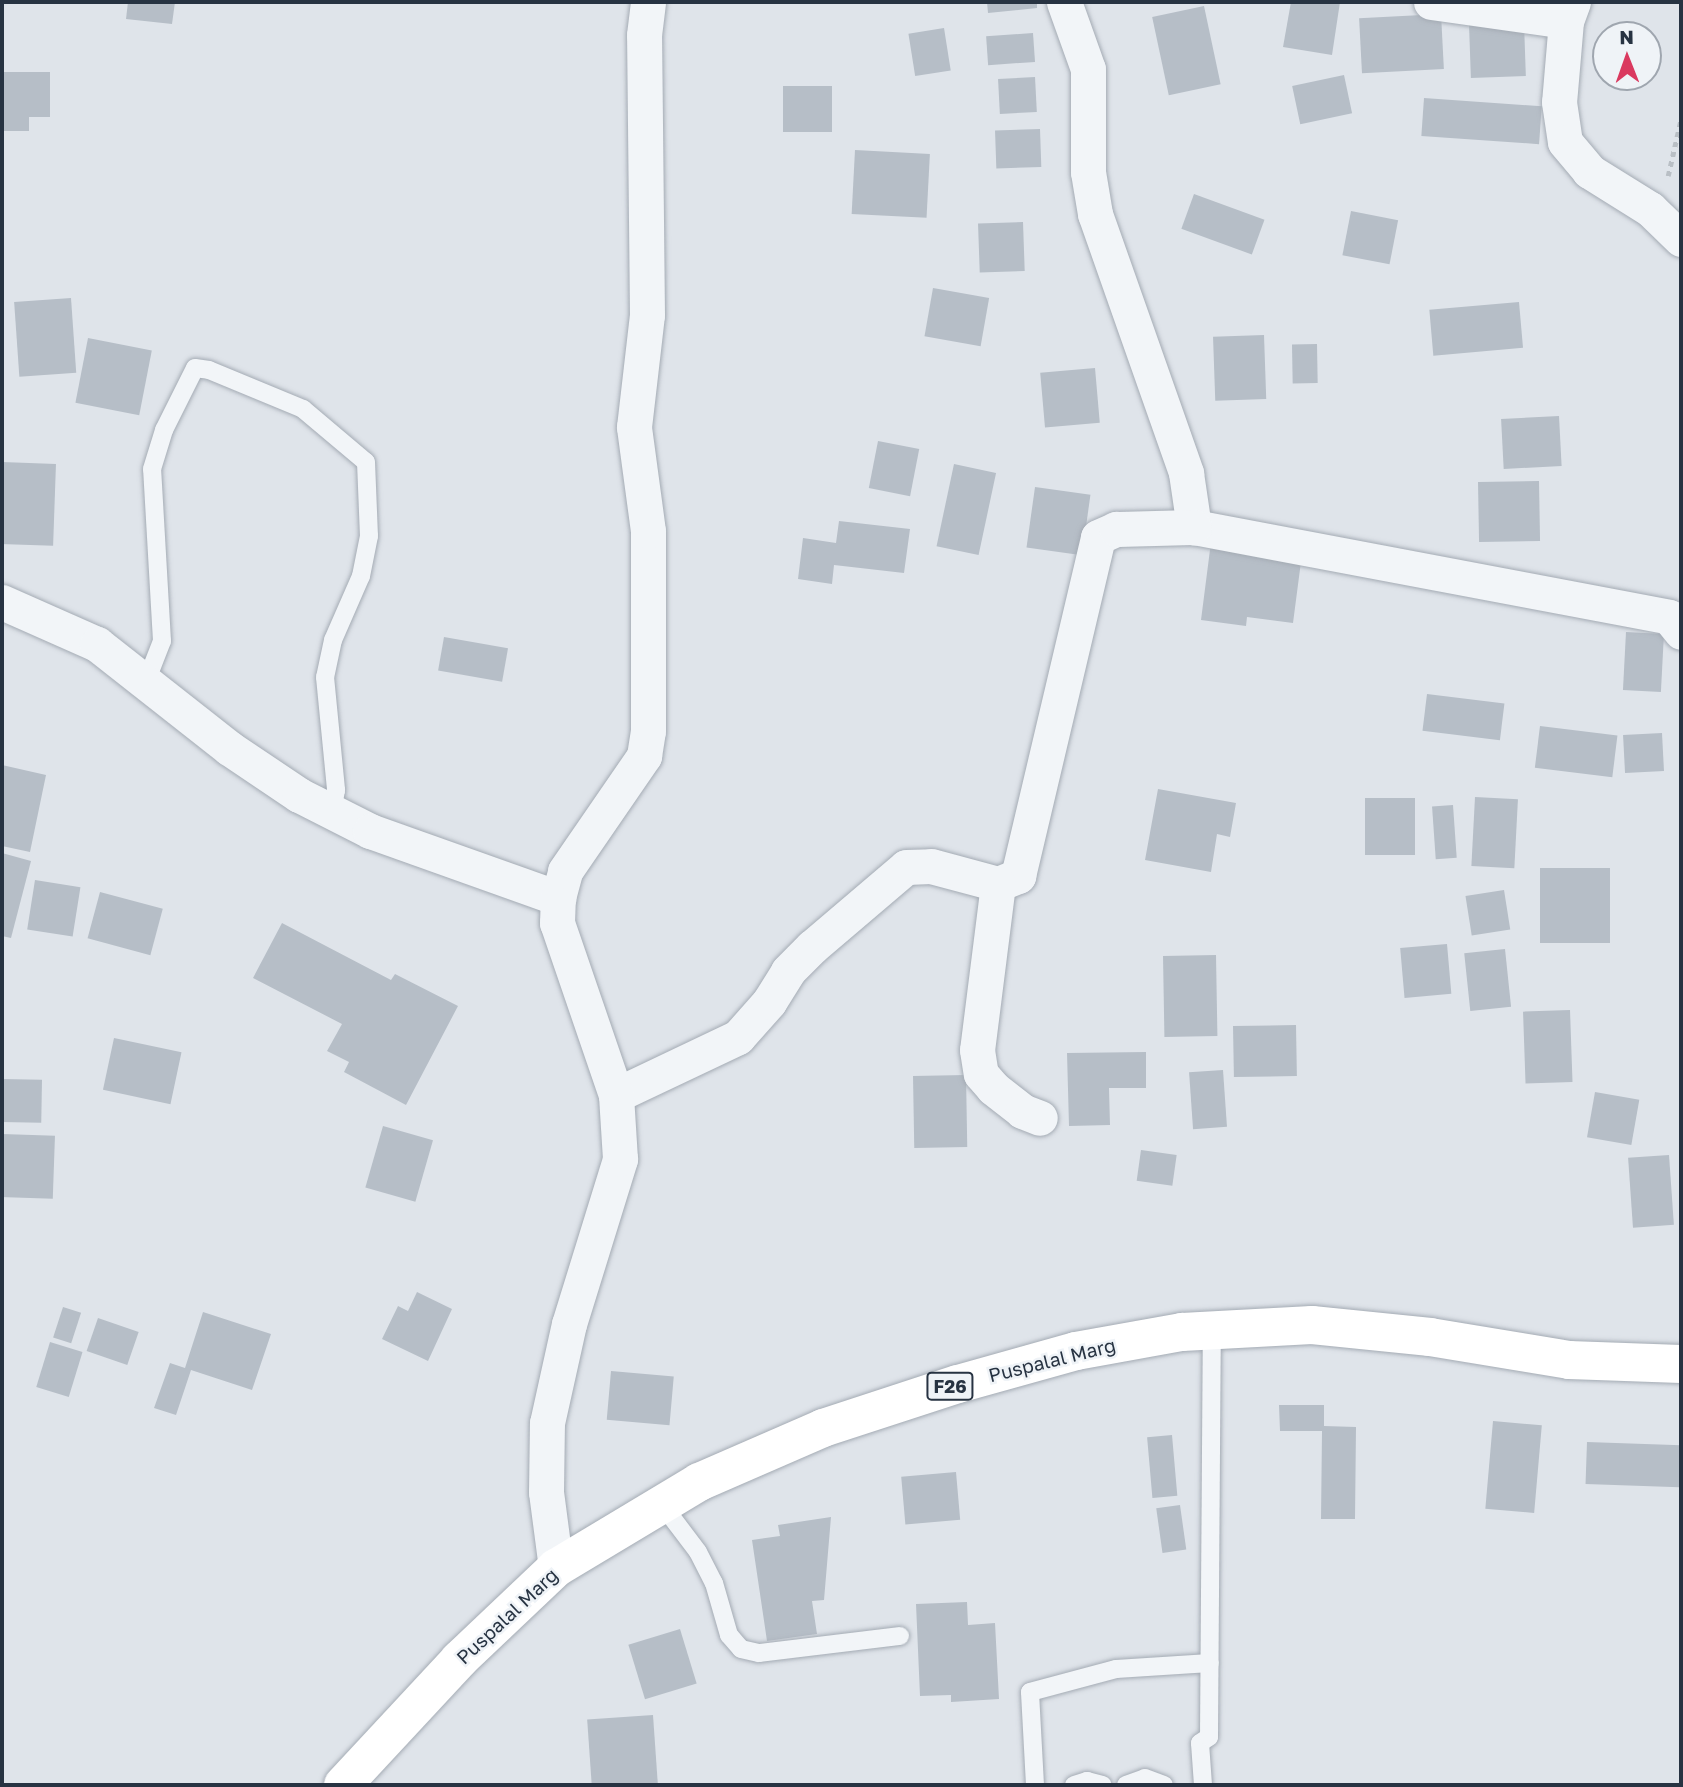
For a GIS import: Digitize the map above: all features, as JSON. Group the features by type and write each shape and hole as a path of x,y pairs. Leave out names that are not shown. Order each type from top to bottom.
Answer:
{"main road":[{"name":"Puspalal Marg","path":"343,1785 459,1660 556,1569 661,1503 823,1428 958,1384 1076,1351 1212,1329 1312,1325 1430,1337 1569,1360 1681,1364"}],"street":[{"path":"556,1569 546,1492 547,1423 569,1324 620,1159 616,1095 557,923 558,898 565,871 644,755 648,731 648,531 634,427 647,315 644,35 648,2"},
{"path":"1065,2 1088,69 1088,172 1095,214 1185,472 1194,527"},
{"path":"1431,2 1569,11 1559,102 1565,142 1589,171 1670,229"},
{"path":"616,1095 738,1037 769,1002 788,971 906,867 932,866 998,884 1018,876 1098,537 1116,529 1194,527 1668,617 1681,632"},
{"path":"2,602 97,644 229,748 299,795 383,835 558,898"},
{"path":"998,884 977,1050 981,1074 993,1088 1022,1111 1040,1118"}],"lane":[{"path":"146,682 162,641 152,469 164,430 194,368 209,370 303,408 366,461 369,536 361,576 332,640 325,677 336,790 332,812"},
{"path":"1203,1785 1200,1743 1209,1737 1212,1329"},
{"path":"661,1503 698,1552 714,1583 729,1635 741,1649 759,1653 900,1636"},
{"path":"1035,1785 1030,1692 1116,1669 1210,1662"},
{"path":"1126,1785 1145,1778 1164,1785"},
{"path":"1074,1785 1087,1781 1103,1785"}],"path":[{"path":"1670,229 1681,119"}],"building":[{"path":"128,2 175,2 172,24 126,19"},
{"path":"987,2 1037,2 1037,8 988,13"},
{"path":"1291,2 1340,2 1332,55 1283,47"},
{"path":"1204,6 1221,84 1169,95 1152,17"},
{"path":"1441,14 1444,69 1362,73 1359,18"},
{"path":"1524,23 1526,76 1471,78 1469,25"},
{"path":"944,28 951,70 915,76 908,34"},
{"path":"1033,33 1035,62 988,65 986,36"},
{"path":"2,72 50,72 50,117 29,117 29,131 2,131"},
{"path":"1344,75 1352,113 1300,124 1292,86"},
{"path":"1035,77 1037,112 1000,114 998,79"},
{"path":"783,86 832,86 832,132 783,132"},
{"path":"1424,98 1542,106 1539,144 1421,136"},
{"path":"1040,129 1041,167 996,169 995,131"},
{"path":"855,150 930,154 927,218 852,214"},
{"path":"1194,194 1264,220 1252,254 1181,229"},
{"path":"1351,211 1398,220 1390,264 1342,255"},
{"path":"1023,222 1025,271 980,273 978,224"},
{"path":"933,288 989,298 981,346 924,336"},
{"path":"71,298 76,373 19,377 14,302"},
{"path":"1519,302 1523,348 1433,356 1429,310"},
{"path":"1264,335 1266,399 1215,401 1213,337"},
{"path":"88,338 152,350 139,415 75,403"},
{"path":"1292,344 1317,344 1318,383 1293,383"},
{"path":"1095,368 1100,423 1045,428 1040,373"},
{"path":"1559,416 1562,466 1504,469 1501,419"},
{"path":"878,441 919,449 910,496 869,488"},
{"path":"2,462 56,464 53,546 2,544"},
{"path":"954,464 996,473 979,555 937,546"},
{"path":"1539,481 1540,541 1479,542 1478,482"},
{"path":"1035,487 1090,495 1082,555 1027,547"},
{"path":"839,521 910,529 904,573 834,565 832,584 798,579 803,538 836,543"},
{"path":"1211,542 1302,554 1293,623 1247,617 1246,626 1201,620"},
{"path":"1626,632 1664,634 1661,692 1623,690"},
{"path":"444,637 508,648 502,682 438,670"},
{"path":"1427,694 1504,704 1500,740 1422,731"},
{"path":"1540,726 1617,736 1612,777 1535,768"},
{"path":"1662,733 1664,771 1625,773 1623,735"},
{"path":"2,765 46,775 30,852 2,846"},
{"path":"1158,789 1236,803 1230,837 1217,834 1211,872 1145,860"},
{"path":"1475,797 1518,799 1514,868 1471,866"},
{"path":"1365,798 1415,798 1415,855 1365,855"},
{"path":"1453,805 1457,858 1436,859 1432,806"},
{"path":"2,853 31,861 11,938 2,936"},
{"path":"1540,868 1610,868 1610,943 1540,943"},
{"path":"35,880 80,887 73,937 27,929"},
{"path":"1504,890 1510,930 1472,936 1465,896"},
{"path":"100,892 163,909 150,955 88,938"},
{"path":"282,923 391,980 395,974 458,1006 406,1105 344,1072 349,1062 327,1051 342,1024 253,978"},
{"path":"1447,944 1451,994 1405,998 1400,948"},
{"path":"1505,949 1511,1007 1470,1011 1464,953"},
{"path":"1216,955 1217,1036 1164,1037 1163,956"},
{"path":"1570,1010 1573,1082 1526,1084 1523,1012"},
{"path":"1296,1025 1297,1076 1234,1077 1233,1026"},
{"path":"114,1038 181,1052 170,1104 103,1090"},
{"path":"1146,1052 1146,1088 1109,1088 1110,1125 1069,1126 1067,1053"},
{"path":"1223,1070 1227,1127 1193,1129 1189,1072"},
{"path":"966,1075 967,1147 914,1148 913,1076"},
{"path":"2,1079 42,1080 41,1123 2,1122"},
{"path":"1595,1092 1639,1100 1631,1145 1587,1137"},
{"path":"383,1126 433,1140 415,1202 365,1188"},
{"path":"2,1134 55,1136 53,1199 2,1197"},
{"path":"1141,1150 1177,1155 1172,1186 1137,1181"},
{"path":"1669,1155 1674,1225 1633,1228 1628,1158"},
{"path":"417,1292 452,1309 428,1361 382,1339 398,1306 408,1311"},
{"path":"63,1307 81,1313 71,1343 53,1337"},
{"path":"203,1312 271,1334 252,1390 191,1370 176,1415 154,1408 170,1363 185,1368"},
{"path":"98,1318 139,1332 127,1365 87,1351"},
{"path":"50,1342 83,1352 69,1397 36,1387"},
{"path":"611,1371 674,1376 669,1425 607,1420"},
{"path":"1279,1405 1324,1405 1324,1426 1356,1427 1355,1519 1321,1519 1322,1431 1280,1431"},
{"path":"1493,1421 1542,1425 1534,1513 1485,1509"},
{"path":"1172,1435 1177,1496 1152,1498 1147,1437"},
{"path":"1587,1442 1681,1445 1679,1487 1586,1484"},
{"path":"956,1472 960,1520 905,1525 901,1477"},
{"path":"1180,1505 1186,1550 1162,1553 1156,1508"},
{"path":"831,1517 824,1600 812,1601 817,1634 767,1641 752,1540 780,1536 778,1525"},
{"path":"967,1602 968,1625 995,1623 999,1699 951,1702 951,1695 920,1696 916,1604"},
{"path":"680,1629 697,1684 645,1699 628,1645"},
{"path":"653,1715 658,1785 592,1785 587,1720"}]}
